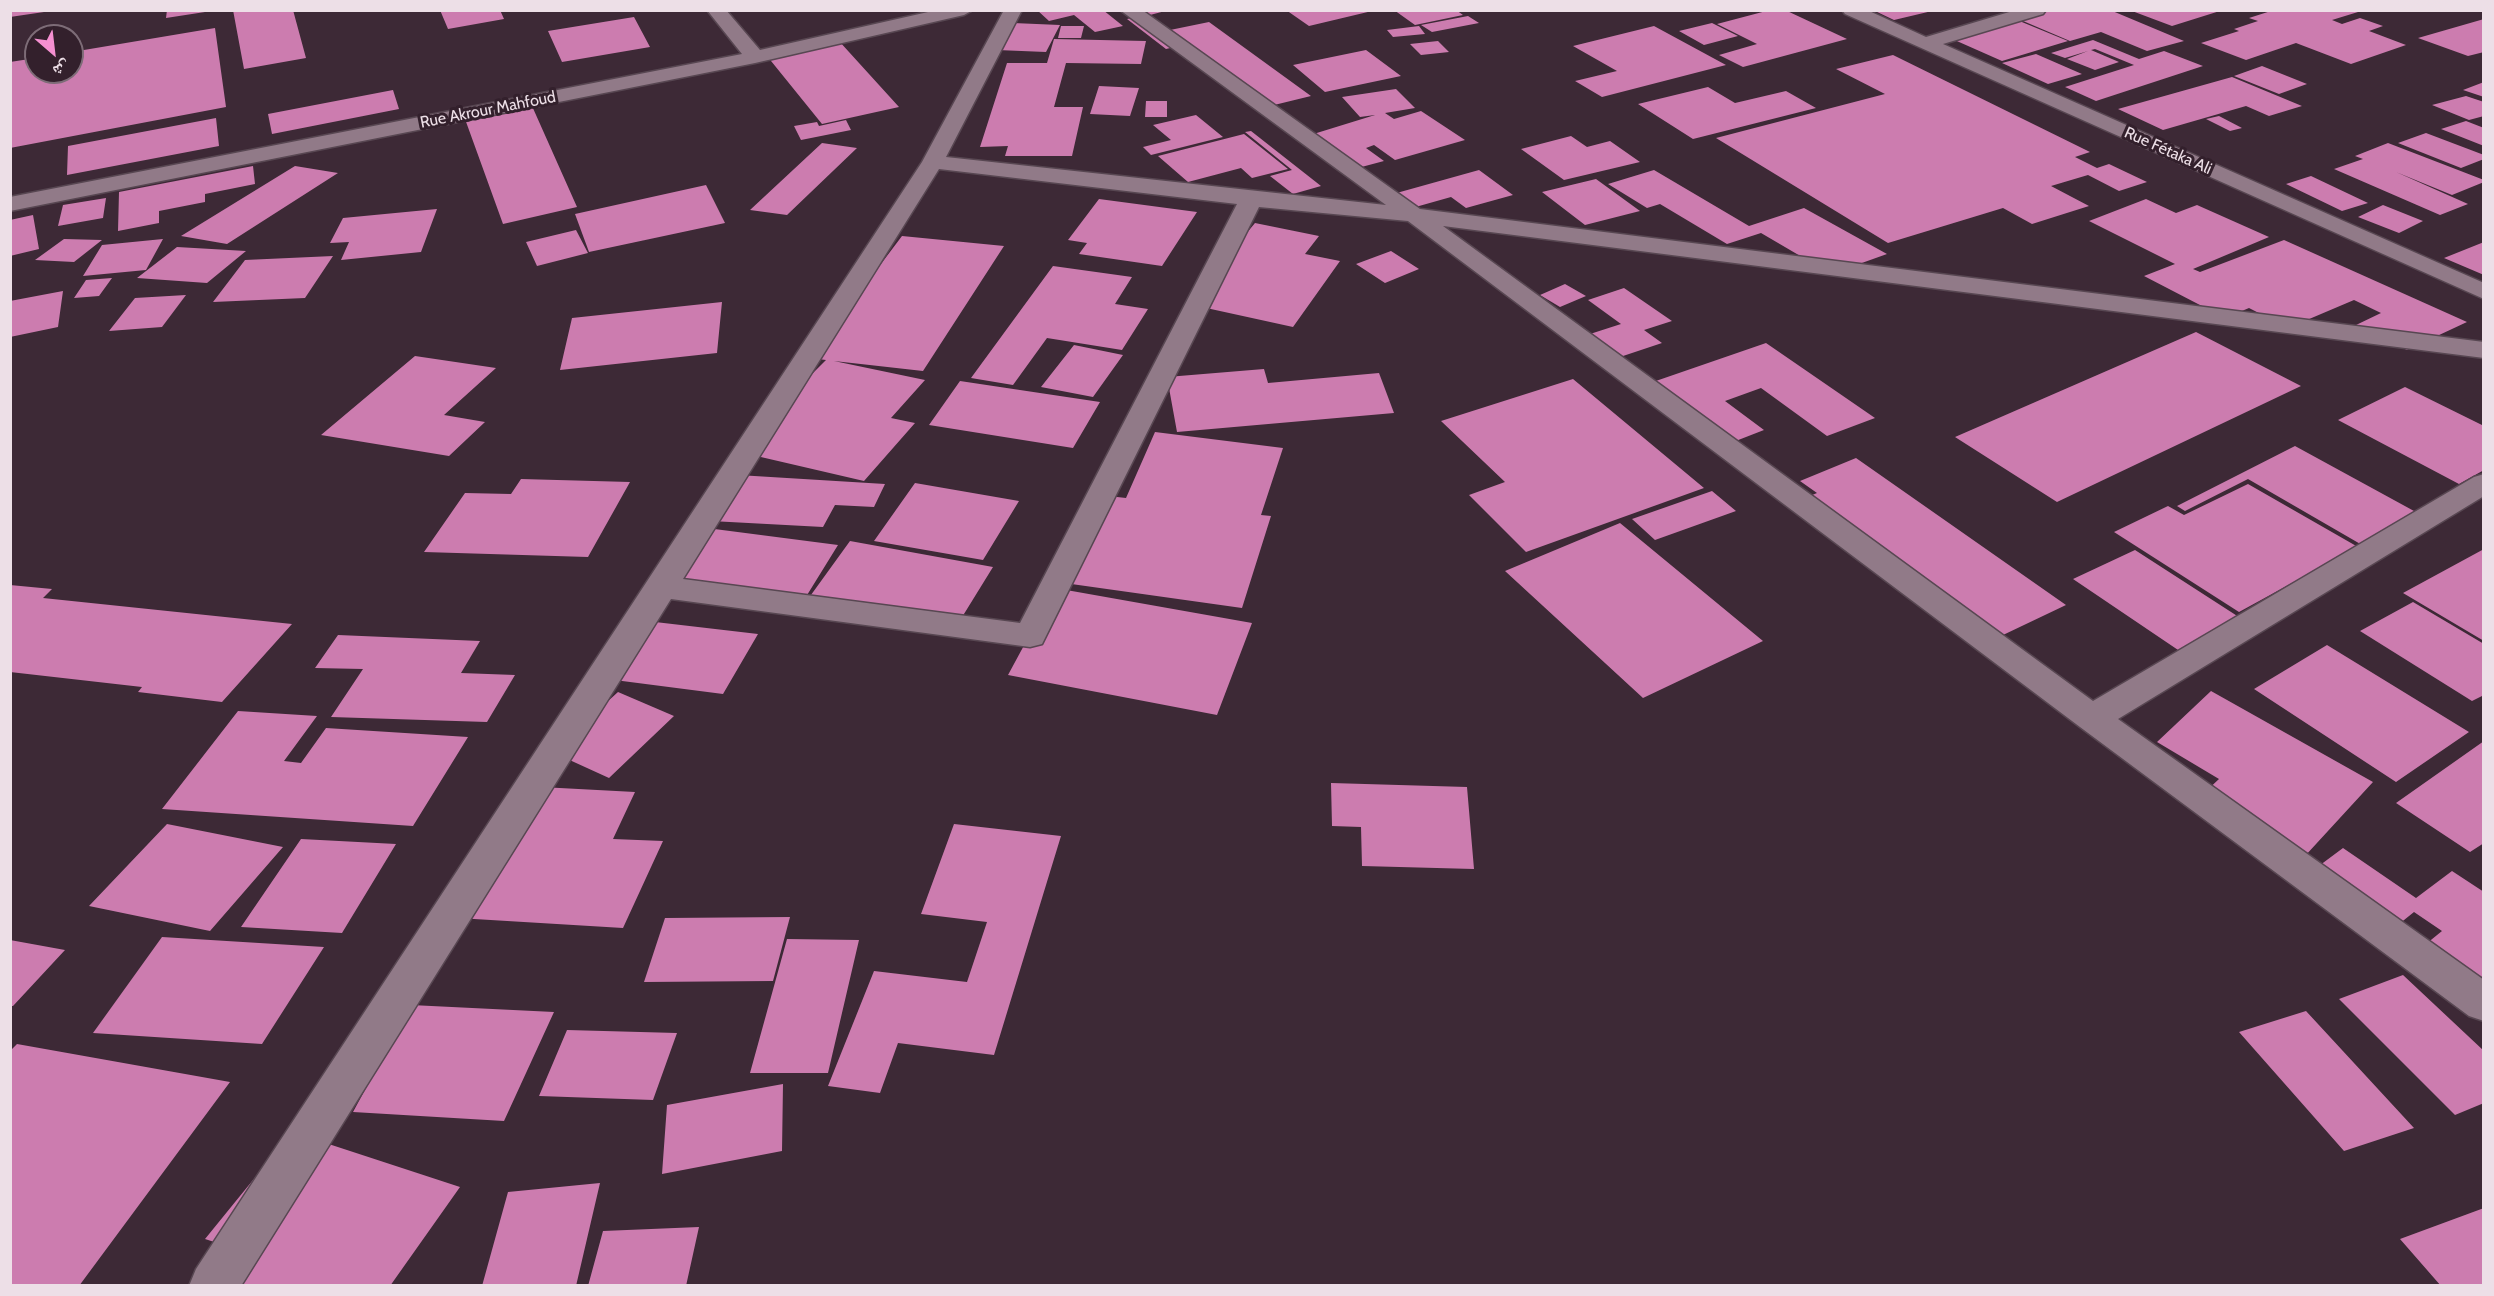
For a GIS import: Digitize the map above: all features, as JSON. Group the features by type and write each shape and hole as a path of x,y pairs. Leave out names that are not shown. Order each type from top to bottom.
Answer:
{"street":[{"path":"716,10 755,57"},
{"name":"Rue Akrour Mahfoud","path":"10,204 755,57 915,15 964,10"},
{"path":"213,1286 933,162 1013,10"},
{"path":"1129,10 1414,215 2092,718 2484,1003"},
{"name":"Rue Fétaka Ali","path":"1851,10 2484,292"},
{"path":"1925,43 2037,10"},
{"path":"933,162 1251,199 1414,215 2484,350"},
{"path":"661,587 1030,636 1251,199"},
{"path":"2092,718 2484,483"}],"building":[{"path":"10,10 44,10 44,12 10,17"},
{"path":"167,10 205,10 205,12 166,18"},
{"path":"233,10 293,10 306,58 244,69"},
{"path":"440,10 500,10 504,19 448,29"},
{"path":"1037,10 1103,10 1123,26 1095,32 1074,15 1049,21"},
{"path":"1140,10 1169,10 1150,15 1170,30 1209,22 1311,96 1266,107 1183,45 1166,49 1127,19 1146,15"},
{"path":"1286,10 1372,10 1372,11 1309,26"},
{"path":"1394,10 1456,10 1463,15 1415,25"},
{"path":"1770,10 1785,10 1847,39 1743,67 1719,55 1757,44 1717,24"},
{"path":"1873,10 1932,10 1932,11 1894,20"},
{"path":"2043,10 2110,10 2184,41 2147,51 2101,32 2070,41 2016,18"},
{"path":"2132,10 2223,10 2172,26 2132,11"},
{"path":"2274,10 2355,10 2358,12 2332,20 2342,24 2360,18 2383,26 2369,31 2406,45 2351,64 2296,43 2246,60 2201,43 2239,31 2234,29 2258,21 2249,18"},
{"path":"1468,16 1479,23 1432,32 1421,25"},
{"path":"634,17 650,47 562,62 548,31"},
{"path":"2484,19 2484,52 2468,56 2418,38"},
{"path":"2017,20 2068,41 2002,61 1950,38"},
{"path":"1013,23 1060,25 1046,52 997,50"},
{"path":"1712,23 1738,36 1704,45 1679,31"},
{"path":"1061,26 1084,26 1081,38 1058,38"},
{"path":"1419,26 1425,34 1393,37 1387,30"},
{"path":"1654,26 1726,65 1602,97 1575,81 1617,71 1573,46"},
{"path":"215,28 226,107 10,148 10,62 24,60 24,84 84,84 84,50"},
{"path":"1054,39 1146,41 1141,64 1066,63 1054,107 1083,107 1072,156 1005,156 1008,146 980,147 1007,63 1047,63"},
{"path":"2093,40 2139,59 2164,51 2203,66 2096,101 2065,87 2134,65 2095,49 2091,50 2119,62 2095,70 2067,59 2088,51 2065,58 2051,53"},
{"path":"839,41 899,107 822,124 767,56"},
{"path":"1438,41 1449,52 1421,55 1410,44"},
{"path":"1366,50 1401,76 1325,92 1293,65"},
{"path":"2036,54 2082,74 2048,84 2002,63"},
{"path":"1893,55 2090,152 2075,157 2097,168 2109,164 2147,182 2119,191 2088,175 2051,186 2089,206 2032,224 2003,208 1888,243 1716,138 1885,94 1836,69"},
{"path":"2262,66 2307,84 2279,94 2234,76"},
{"path":"2232,77 2302,106 2269,116 2246,106 2163,130 2118,109"},
{"path":"2484,82 2484,97 2463,90"},
{"path":"1099,86 1139,88 1130,116 1090,114"},
{"path":"1708,87 1735,103 1786,91 1816,108 1693,139 1638,104"},
{"path":"1396,89 1415,108 1385,113 1394,119 1421,111 1465,140 1395,160 1374,145 1366,148 1384,161 1354,169 1307,136 1375,115 1360,117 1342,97"},
{"path":"393,90 399,109 272,134 268,114"},
{"path":"2466,96 2484,102 2484,116 2469,120 2432,105"},
{"path":"1146,101 1167,101 1167,117 1145,117"},
{"path":"532,106 577,207 503,224 465,119"},
{"path":"1196,115 1223,137 1151,155 1143,147 1171,140 1153,125"},
{"path":"2219,116 2242,128 2230,131 2206,119"},
{"path":"216,118 219,146 67,175 68,146"},
{"path":"846,120 851,130 801,140 794,126 817,122 819,126"},
{"path":"2466,121 2484,128 2484,146 2441,129"},
{"path":"1251,131 1321,186 1293,194 1270,176 1292,170 1245,132"},
{"path":"2426,133 2484,155 2484,159 2461,168 2398,143"},
{"path":"1244,134 1288,169 1252,178 1241,168 1188,182 1158,156"},
{"path":"1571,136 1587,147 1610,141 1640,162 1564,180 1521,149"},
{"path":"822,143 857,148 787,215 750,210"},
{"path":"2388,143 2484,180 2484,182 2452,195 2396,172 2468,204 2440,215 2334,169 2363,159 2355,156"},
{"path":"253,166 255,184 205,194 205,202 159,211 159,223 118,231 119,192"},
{"path":"295,166 338,173 227,244 181,236"},
{"path":"1479,170 1513,195 1466,208 1451,197 1412,208 1393,194"},
{"path":"1654,170 1749,226 1804,208 1887,254 1831,274 1761,233 1727,244 1660,204 1647,208 1608,184"},
{"path":"2311,176 2368,203 2342,211 2286,184"},
{"path":"1596,179 1640,211 1585,225 1542,192"},
{"path":"706,185 725,223 589,252 575,214"},
{"path":"106,198 103,218 58,226 63,205"},
{"path":"1099,199 1197,212 1162,266 1079,254 1087,243 1068,240"},
{"path":"2146,199 2176,213 2197,205 2269,237 2193,269 2200,272 2284,240 2467,322 2407,350 2356,325 2381,313 2354,300 2288,328 2249,308 2225,318 2144,276 2175,264 2089,221"},
{"path":"2383,205 2423,221 2399,233 2358,217"},
{"path":"437,209 421,252 341,260 349,242 330,243 343,218"},
{"path":"33,215 39,249 10,256 10,220"},
{"path":"1255,223 1319,236 1305,254 1340,261 1293,327 1188,304"},
{"path":"576,230 588,253 537,266 526,242"},
{"path":"902,236 1004,246 923,371 834,361 925,380 891,418 915,423 864,481 735,451 826,360 810,358"},
{"path":"64,239 102,240 74,262 35,260"},
{"path":"163,239 146,270 83,276 102,245"},
{"path":"2484,242 2484,275 2444,258"},
{"path":"177,247 246,251 207,283 137,278"},
{"path":"1391,251 1419,269 1385,283 1356,264"},
{"path":"333,256 305,298 213,302 245,260"},
{"path":"1053,266 1132,277 1115,304 1148,309 1122,350 1047,338 1013,385 971,378"},
{"path":"112,278 99,296 74,298 86,280"},
{"path":"1565,284 1586,296 1560,307 1540,295"},
{"path":"1624,288 1672,321 1644,330 1662,343 1620,357 1590,334 1621,324 1588,300"},
{"path":"63,291 58,327 10,337 10,301"},
{"path":"186,295 162,327 109,331 135,298"},
{"path":"722,302 717,353 560,370 572,318"},
{"path":"2196,332 2301,386 2057,502 1955,437"},
{"path":"1766,343 1875,418 1827,436 1761,388 1725,401 1764,430 1728,444 1650,383"},
{"path":"1074,345 1123,355 1093,397 1041,387"},
{"path":"415,356 496,368 444,415 485,422 449,456 321,435"},
{"path":"1264,369 1268,383 1379,373 1394,413 1177,432 1167,377"},
{"path":"1573,379 1704,488 1526,552 1469,495 1505,482 1441,421"},
{"path":"960,381 1100,402 1073,448 929,425"},
{"path":"2405,387 2484,426 2484,470 2459,484 2338,420"},
{"path":"1155,432 1283,448 1261,515 1271,516 1242,608 1050,581 1091,494 1126,498"},
{"path":"2295,446 2425,517 2369,549 2248,479 2185,511 2177,506"},
{"path":"1856,458 2066,605 1982,645 1793,503 1817,493 1800,481"},
{"path":"738,475 885,484 874,507 835,505 823,527 711,521"},
{"path":"521,479 630,482 588,557 424,552 465,493 511,494"},
{"path":"915,483 1019,501 983,560 874,541"},
{"path":"2248,484 2358,547 2239,612 2114,532 2168,506 2184,515"},
{"path":"1712,491 1736,511 1655,540 1632,519"},
{"path":"1620,523 1763,641 1643,698 1505,571"},
{"path":"699,527 838,545 804,600 661,582"},
{"path":"850,541 993,567 951,635 803,606"},
{"path":"2484,549 2484,641 2403,593"},
{"path":"2135,550 2245,621 2184,654 2073,579"},
{"path":"10,585 52,589 43,598 292,624 222,702 138,692 142,687 10,672"},
{"path":"1055,588 1252,623 1217,715 1008,675"},
{"path":"2413,602 2484,644 2484,695 2472,701 2360,631"},
{"path":"638,620 758,634 723,694 599,678"},
{"path":"338,635 480,641 461,673 515,675 487,722 331,717 363,669 315,668"},
{"path":"2327,645 2469,732 2396,782 2254,689"},
{"path":"2211,691 2373,782 2305,856 2203,794 2219,779 2157,742"},
{"path":"618,692 674,716 609,778 552,752"},
{"path":"238,711 317,716 284,761 301,763 326,728 468,737 413,826 162,809"},
{"path":"2484,741 2484,843 2470,852 2396,803"},
{"path":"1331,783 1467,787 1474,869 1362,866 1361,827 1332,826"},
{"path":"522,786 635,792 613,839 663,841 623,928 441,917"},
{"path":"167,824 283,847 210,931 89,906"},
{"path":"954,824 1061,836 994,1055 898,1043 880,1093 828,1086 874,971 967,982 987,922 921,914"},
{"path":"301,839 396,844 342,933 241,927"},
{"path":"2343,848 2416,898 2452,871 2484,892 2484,1006 2410,957 2442,931 2414,912 2378,941 2296,883"},
{"path":"790,917 773,981 644,982 665,918"},
{"path":"162,937 324,947 262,1044 93,1033"},
{"path":"787,939 859,940 828,1073 750,1073"},
{"path":"10,940 65,950 13,1006 10,1006"},
{"path":"2403,975 2484,1051 2484,1103 2455,1115 2339,999"},
{"path":"411,1005 554,1012 504,1121 353,1112"},
{"path":"2306,1011 2414,1128 2344,1151 2239,1032"},
{"path":"567,1030 677,1033 653,1100 539,1096"},
{"path":"17,1044 230,1082 79,1286 10,1286 10,1051"},
{"path":"783,1084 782,1151 662,1174 667,1105"},
{"path":"292,1132 460,1187 390,1286 214,1286 242,1251 205,1239"},
{"path":"600,1183 576,1286 482,1286 508,1192"},
{"path":"2484,1208 2484,1286 2441,1286 2400,1239"},
{"path":"699,1227 686,1286 588,1286 603,1231"}]}
